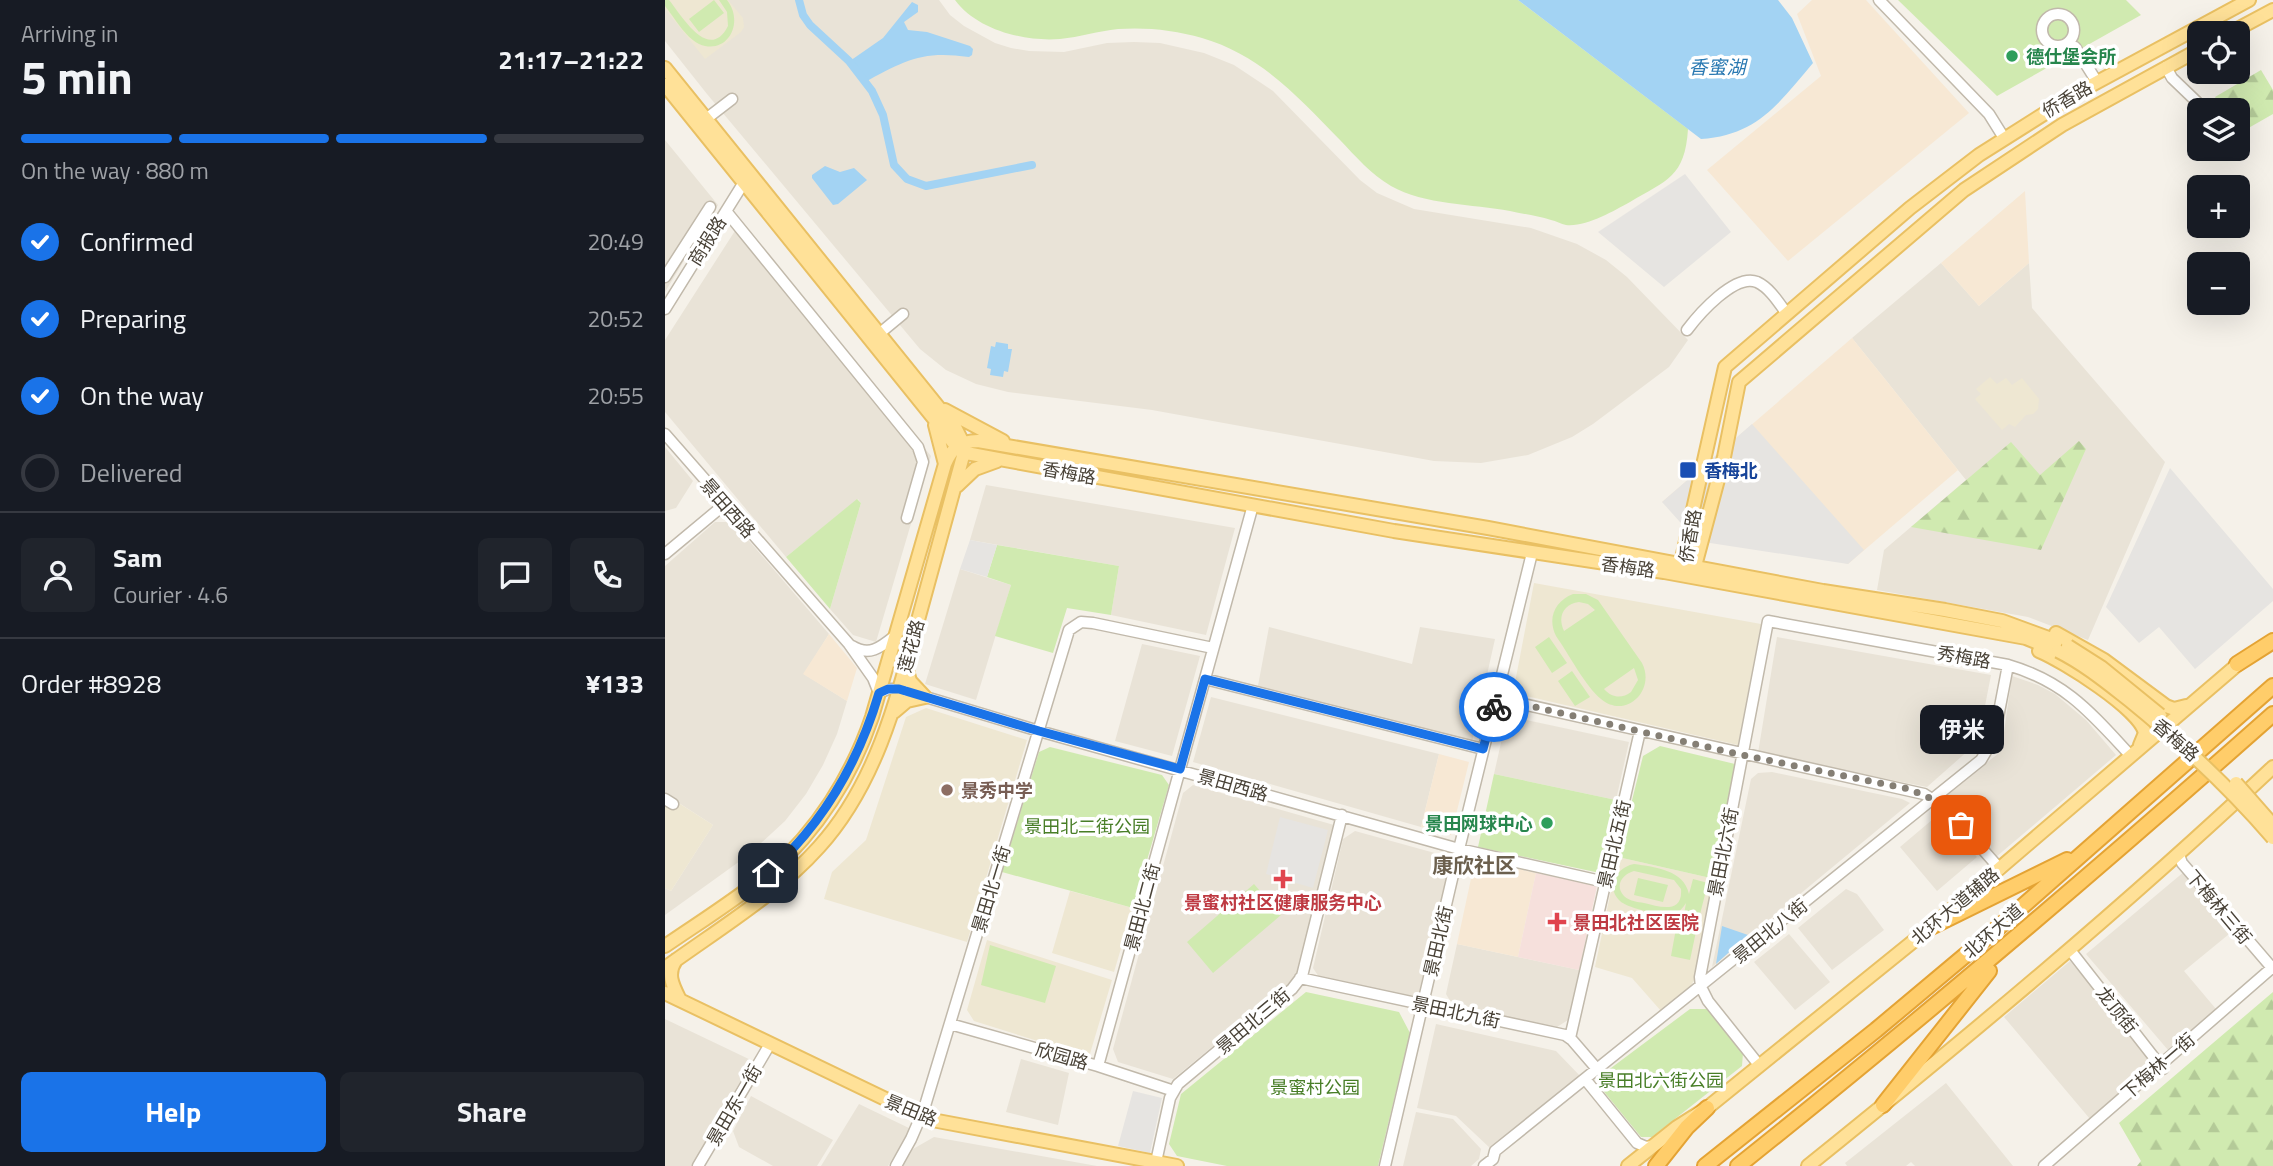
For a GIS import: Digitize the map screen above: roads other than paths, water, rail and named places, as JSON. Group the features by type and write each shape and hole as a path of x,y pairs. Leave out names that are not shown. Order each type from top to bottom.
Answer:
{"highway":[{"path":"2237,664 2273,641"},
{"name":"北环大道","path":"1705,1166 1876,1030 1999,927 2273,686"},
{"name":"北环大道","path":"1738,1166 2020,936 2273,714"},
{"path":"1931,927 2084,851"},
{"path":"1883,1105 1970,993 2020,936"},
{"path":"1656,1166 1687,1127 1707,1108"}],"main road":[{"name":"侨香路","path":"1683,570 1725,367 1918,201 2004,138 2234,4 2249,0"},
{"path":"2250,22 2273,10"},
{"name":"侨香路","path":"1683,570 1695,566 1724,457 1739,382 1964,190 2062,125 2187,56"},
{"path":"665,68 706,119 747,178"},
{"path":"665,85 747,178 875,337 929,412 961,447"},
{"path":"875,337 958,432 961,447"},
{"path":"930,397 966,423 1023,449"},
{"path":"929,412 940,438 945,464"},
{"name":"香梅路","path":"961,447 978,441 1394,512 1538,537 1683,570 1999,627"},
{"name":"香梅路","path":"961,447 1001,461 1394,531 1532,553 1683,570"},
{"name":"莲花路","path":"665,946 758,881 786,857 827,807 853,764 868,729 945,464 961,447"},
{"name":"莲花路","path":"665,968 777,887 826,840 844,816 867,775 890,718 952,496 961,447"},
{"path":"952,496 960,481 972,472 986,464 1001,461"},
{"path":"1394,512 1402,521 1400,527 1394,531"},
{"path":"1532,553 1538,537"},
{"path":"1532,553 1556,541"},
{"path":"922,543 934,542 938,548"},
{"name":"香梅路","path":"1695,566 1999,627 2060,647 2101,667 2170,723 2229,777 2273,825"},
{"path":"1999,627 2024,622 2063,636 2104,660 2166,706 2174,709 2193,702"},
{"path":"1999,627 2067,666 2137,718 2145,733 2134,753"},
{"name":"北环大道辅路","path":"1628,1166 1707,1108 1931,927 2273,635"},
{"name":"香梅路","path":"2060,647 2176,739 2228,787 2273,838"},
{"path":"890,718 904,702 925,697 909,679 906,667"},
{"path":"2137,718 2153,711 2153,697"},
{"path":"1808,1166 2070,950 2179,855 2273,767"},
{"path":"676,960 671,969 671,979 680,1000"},
{"name":"景田路","path":"665,993 768,1047"},
{"name":"景田路","path":"665,1000 949,1133 1132,1166"},
{"name":"景田路","path":"920,1121 1177,1166"}],"street":[{"path":"1879,0 1989,114 2004,138"},
{"path":"2066,45 2075,47 2097,82"},
{"path":"2166,67 2172,78 2193,98"},
{"path":"706,119 732,99"},
{"name":"商报路","path":"665,309 747,178"},
{"path":"665,277 710,207"},
{"path":"726,211 918,447 923,463 907,518"},
{"path":"1687,330 1703,311 1731,287 1745,281 1765,287 1787,314"},
{"path":"875,337 904,314"},
{"name":"景田西路","path":"665,434 849,644 870,674 879,693 888,689 899,689 1458,849 1605,882"},
{"path":"665,554 725,505"},
{"name":"景田北二街","path":"1098,1066 1253,505"},
{"name":"景田北街","path":"1385,1166 1458,849 1532,553"},
{"name":"秀梅路","path":"1768,621 2007,665 2036,674 2071,695 2134,753"},
{"name":"景田北六街","path":"1700,987 1701,967 1768,621"},
{"name":"景田北一街","path":"896,1166 920,1121 1069,630 1078,623 1093,623 1213,648"},
{"path":"849,644 860,651 870,652 895,635"},
{"name":"景田北八街","path":"1484,1166 1493,1159 1495,1151 1981,760 1994,738 2007,665"},
{"path":"1204,682 1483,752"},
{"path":"1496,698 1742,755 1909,789 1935,799 1946,808 2000,869"},
{"name":"景田北五街","path":"1570,1038 1640,731"},
{"name":"景田北三街","path":"1174,1091 1185,1077 1292,989 1300,978 1305,968 1342,815"},
{"name":"下梅林三街","path":"2179,855 2187,859 2273,968"},
{"name":"龙顶街","path":"2070,950 2162,1067"},
{"name":"下梅林一街","path":"2053,1166 2273,968"},
{"name":"景田北九街","path":"1300,978 1570,1038"},
{"path":"1700,987 1710,1005 1759,1065"},
{"name":"欣园路","path":"950,1024 1098,1066 1174,1091"},
{"path":"1570,1038 1597,1069"},
{"name":"景田东一街","path":"698,1166 768,1047"},
{"name":"下梅林一街","path":"2044,1166 2162,1067"},
{"path":"1585,1079 1637,1143 1643,1147 1654,1146"},
{"path":"1155,1164 1174,1091"}],"water":[{"name":"香蜜湖","path":"1518,0 1778,0 1792,18 1813,63 1778,104 1753,124 1721,136 1701,139"},
{"path":"912,2 918,5 918,12 904,22 908,30 927,32 970,46 973,49 972,55 938,55 913,59 863,83 847,63 883,38"},
{"path":"825,166 840,172 854,168 867,180 838,204 833,205 812,178 812,175"},
{"path":"996,342 1008,344 1008,349 1012,349 1008,372 1004,371 1003,377 990,375 991,369 987,368 991,346 995,347"},
{"path":"1722,926 1748,935 1716,964"}],"waterway":[{"path":"799,0 803,15 810,25 849,61 872,91 883,115 894,165 907,179 926,186 1032,165"}],"place":[{"name":"德仕堡会所","path":"2012,56"},
{"name":"香梅北","path":"1688,470"},
{"name":"景秀中学","path":"947,790"},
{"name":"景田网球中心","path":"1547,823"},
{"name":"伊米","path":"1961,825"},
{"name":"景蜜村社区健康服务中心","path":"1283,879"},
{"name":"景田北社区医院","path":"1557,922"}],"district":[{"name":"康欣社区","path":"1474,865"}],"park label":[{"name":"景田北二街公园","path":"1087,826"},
{"name":"景田北六街公园","path":"1661,1080"},
{"name":"景蜜村公园","path":"1315,1087"}]}
